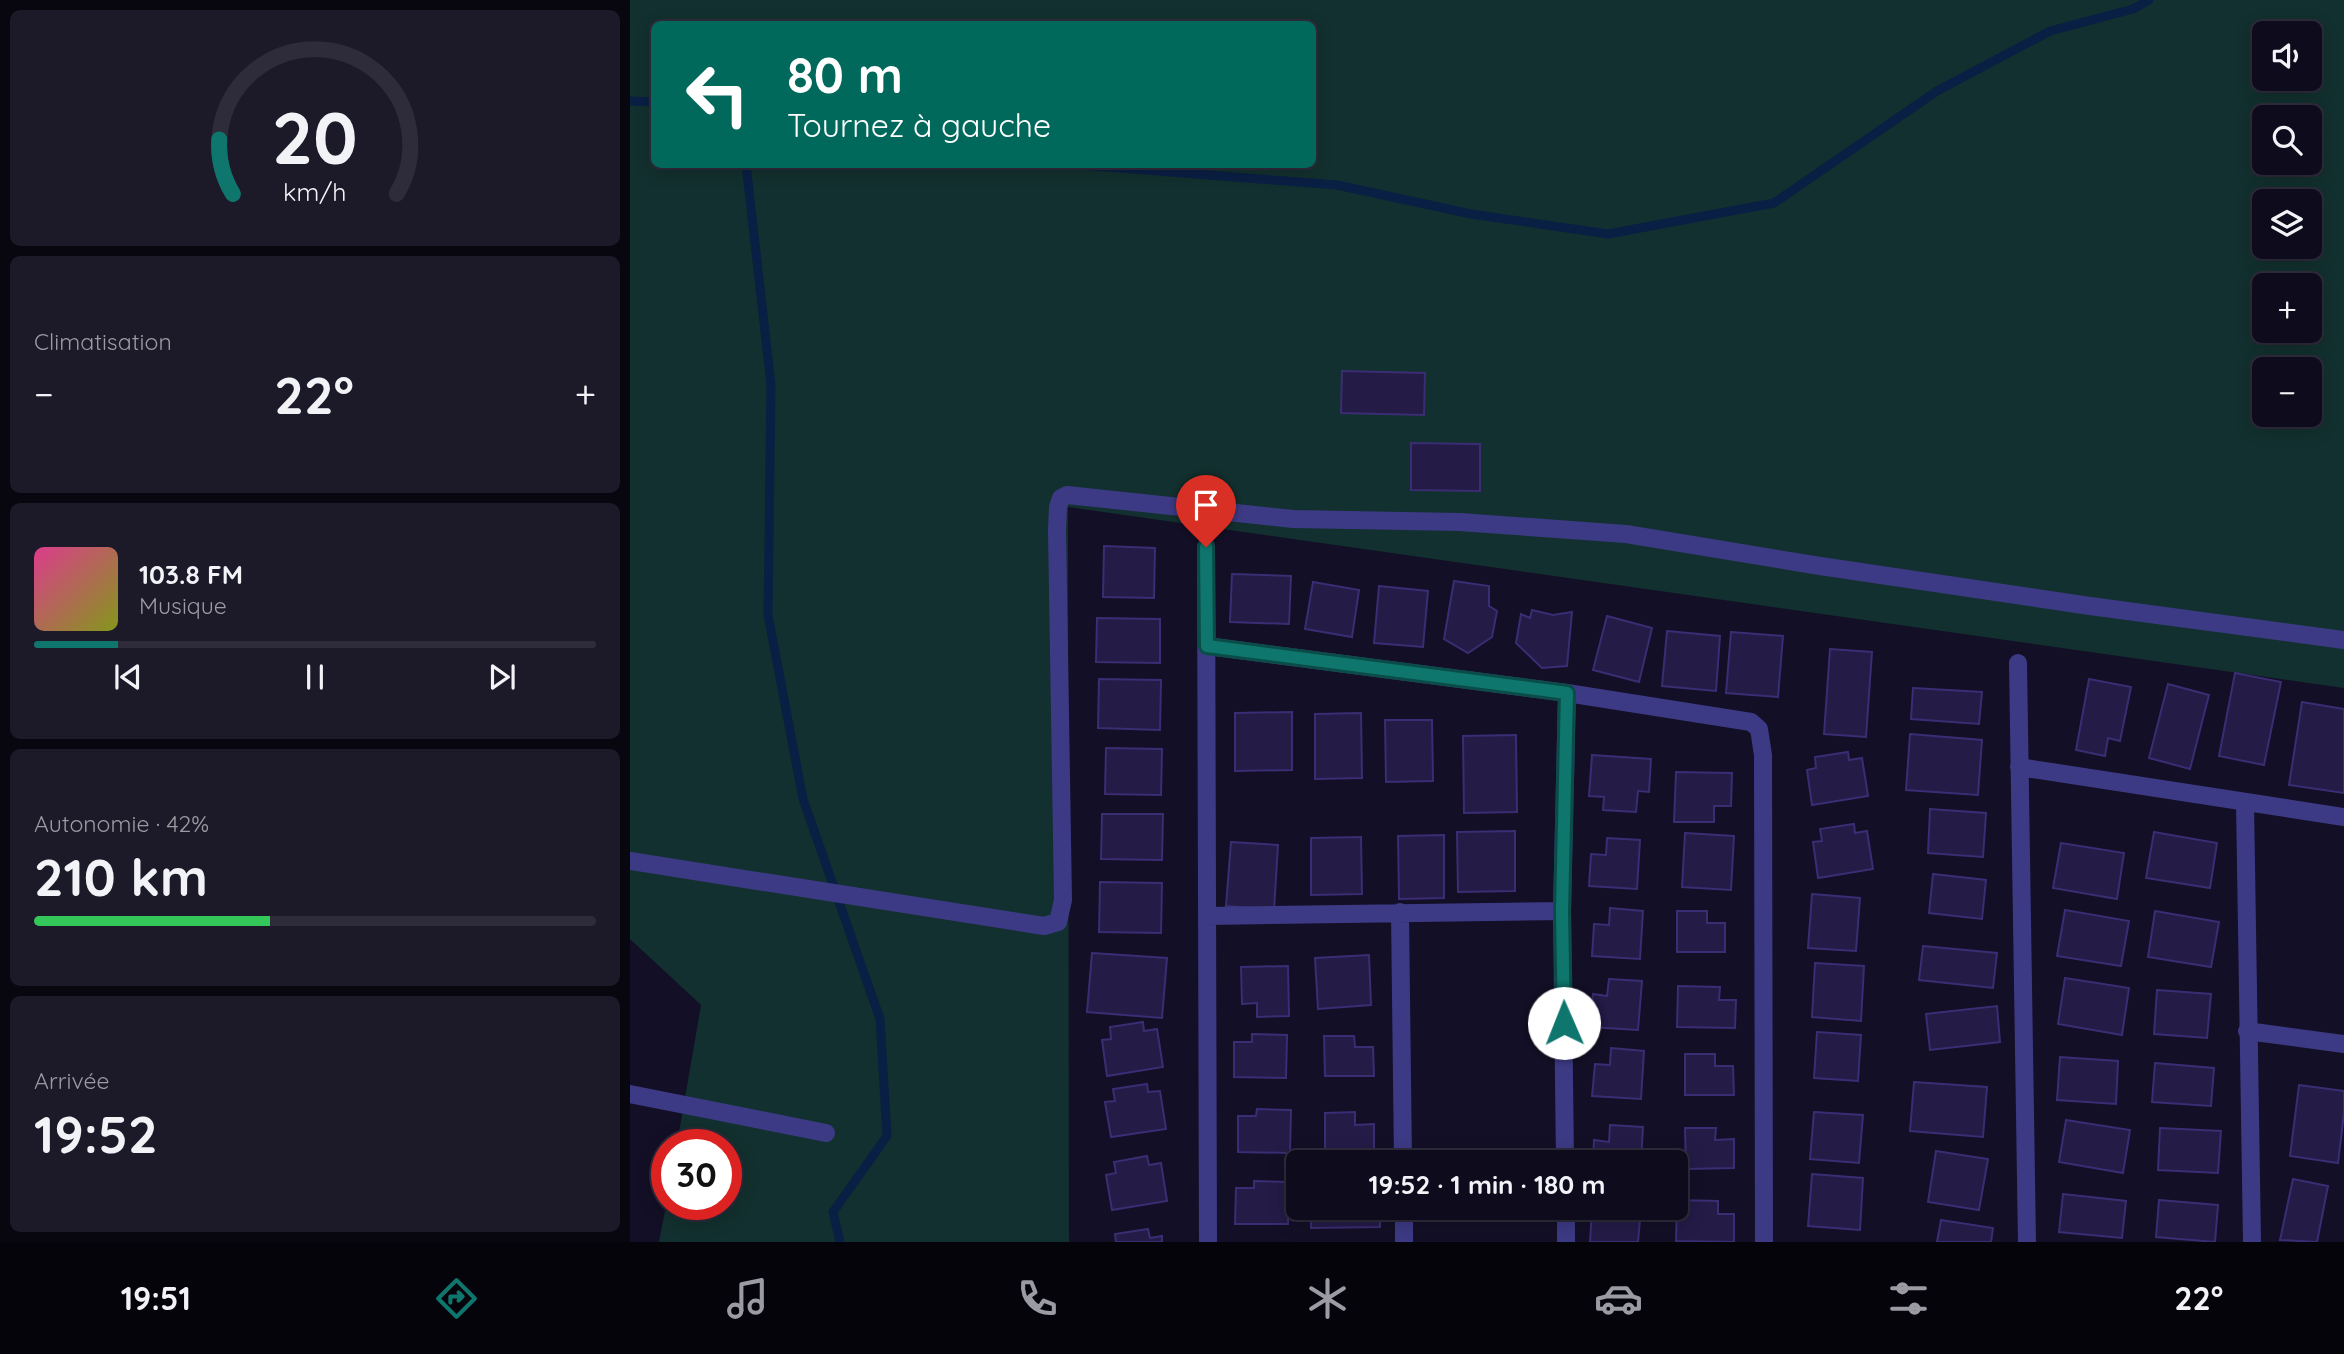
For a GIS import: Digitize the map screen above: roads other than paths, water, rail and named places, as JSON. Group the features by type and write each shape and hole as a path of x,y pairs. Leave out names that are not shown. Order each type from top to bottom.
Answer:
{"street":[{"path":"630,861 1044,926 1058,922 1063,900 1058,507 1061,498 1067,495 1293,519 1460,522 1626,534 2090,606 2344,640"},
{"path":"1206,547 1208,1242"},
{"path":"1207,646 1567,693 1751,722 1759,729 1763,755 1764,1242"},
{"path":"2018,663 2027,1242"},
{"path":"1565,1150 1562,911 1567,693"},
{"path":"2019,767 2344,817"},
{"path":"2245,802 2247,1031 2257,1241"},
{"path":"1207,916 1562,911"},
{"path":"1400,912 1403,1150"},
{"path":"2247,1031 2344,1044"},
{"path":"630,1094 826,1133"},
{"path":"1404,1220 1404,1242"},
{"path":"1566,1220 1566,1242"}],"waterway":[{"path":"1120,168 1337,185 1471,214 1608,234 1774,203 1937,91 2050,31 2133,9 2149,0"},
{"path":"630,101 651,102"},
{"path":"746,168 771,385 768,615 803,799 880,1019 887,1136 833,1212 840,1242"}]}
